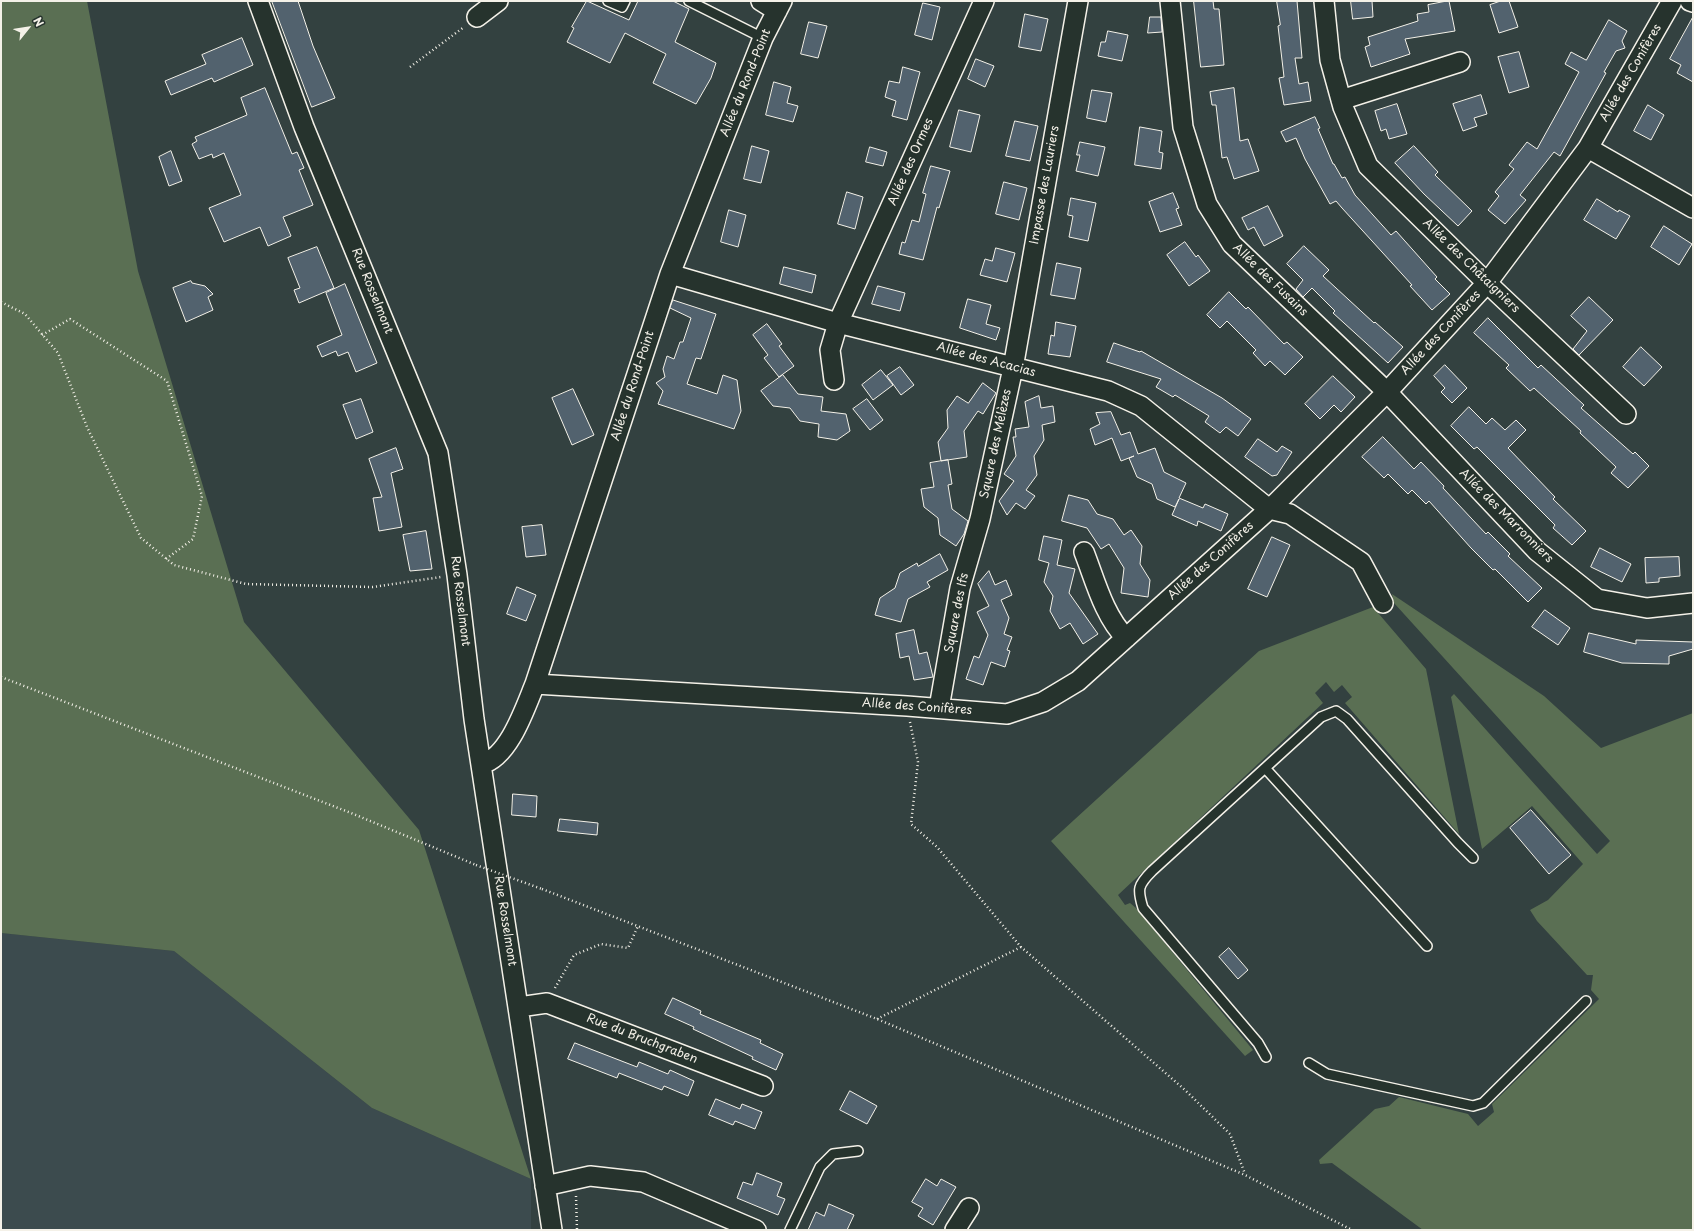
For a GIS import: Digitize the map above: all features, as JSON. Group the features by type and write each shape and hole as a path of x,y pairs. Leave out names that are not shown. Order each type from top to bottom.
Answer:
{"street":[{"name":"Rue Rosselmont","path":"258,1 304,127 438,453 457,575 474,719 552,1230"},
{"path":"478,17 498,1"},
{"name":"Allée des Ormes","path":"834,380 830,350 838,323 984,1"},
{"name":"Impasse des Lauriers","path":"1013,368 1078,1"},
{"name":"Allée des Fusains","path":"1170,1 1183,127 1207,204 1232,244 1387,392"},
{"name":"Allée des Châtaigniers","path":"1324,1 1330,60 1341,100 1368,166 1487,283 1626,414"},
{"name":"Allée des Conifères","path":"535,684 939,708 1007,714 1043,702 1078,681 1269,509 1387,392 1487,283 1588,148 1672,1"},
{"name":"Allée du Rond-Point","path":"482,764 490,762 511,738 535,684 670,274 763,38 773,4"},
{"path":"1341,100 1460,62"},
{"path":"1588,148 1693,208"},
{"name":"Allée des Acacias","path":"670,274 838,323 1108,392 1141,406 1269,509"},
{"name":"Square des Mélèzes","path":"980,519 1013,368"},
{"name":"Allée des Marronniers","path":"1387,392 1537,551 1597,599 1647,608 1693,603"},
{"path":"1269,509 1290,514 1361,562 1383,603"},
{"name":"Square des Ifs","path":"939,708 960,588 980,519"},
{"path":"1084,552 1117,629 1126,638"},
{"name":"Rue du Bruchgraben","path":"518,1007 547,1003 763,1086"},
{"path":"545,1186 590,1176 643,1182 756,1230"},
{"path":"955,1230 969,1208"}],"lane":[{"path":"608,1 622,7 625,1"},
{"path":"689,1 763,38"},
{"path":"1266,1057 1258,1044 1143,908 1138,893 1141,882 1152,871 1321,717 1336,711 1347,719 1473,858"},
{"path":"1265,768 1428,946"},
{"path":"1309,1063 1327,1074 1473,1106 1483,1103 1586,1001"},
{"path":"790,1230 820,1167 833,1154 858,1151"}],"path":[{"path":"410,67 478,17"},
{"path":"1,302 25,314 58,353 87,427 141,538 174,565 246,584 373,587 457,575"},
{"path":"42,335 70,319 167,381 202,496 193,539 166,559"},
{"path":"1,677 337,807 476,865 542,889 877,1019 1245,1175 1352,1230"},
{"path":"907,706 918,762 911,824 937,847 1021,947 1185,1090 1230,1134 1245,1175"},
{"path":"547,1003 574,955 601,944 628,948 638,926"},
{"path":"877,1019 1021,947"},
{"path":"576,1179 577,1230"}],"shaded area":[{"path":"1,933 174,951 372,1108 531,1179 531,1230 1,1230"}],"green space":[{"path":"1,1 87,1 138,271 244,622 419,830 531,1179 372,1108 174,951 1,933"},
{"path":"1392,594 1544,696 1601,748 1693,713 1693,1230 1423,1230 1332,1163 1320,1164 1319,1160 1375,1109 1389,1106 1399,1097 1468,1114 1478,1126 1494,1112 1492,1104 1599,999 1591,990 1593,975 1587,975 1537,921 1530,910 1548,900 1583,864 1532,806 1482,849 1451,697 1454,694 1597,854 1610,841 1394,603"},
{"path":"1373,607 1426,669 1459,834 1345,703 1352,697 1342,685 1334,692 1326,682 1315,693 1323,703 1118,895 1125,905 1130,903 1136,908 1253,1050 1245,1056 1051,841 1259,651"}],"building":[{"path":"272,1 298,1 313,46 335,98 312,107"},
{"path":"587,1 629,20 638,1 673,1 689,9 675,42 716,63 711,78 696,104 653,83 666,54 625,33 610,63 567,42 574,28 572,27"},
{"path":"1194,1 1213,1 1214,9 1219,9 1224,65 1201,67"},
{"path":"1277,1 1297,1 1302,58 1295,58 1299,84 1308,82 1311,101 1284,105 1279,78 1284,77 1278,26 1280,25"},
{"path":"1351,1 1372,1 1373,17 1353,19"},
{"path":"1449,1 1455,31 1405,39 1410,54 1371,67 1365,47 1370,45 1368,37 1418,21 1417,14 1429,12 1428,5"},
{"path":"1501,1 1509,1 1518,27 1499,33 1490,5"},
{"path":"923,3 940,7 932,40 915,35"},
{"path":"1025,14 1048,19 1041,51 1019,47"},
{"path":"1150,17 1161,17 1162,32 1148,33"},
{"path":"1693,17 1693,82 1677,73 1681,65 1670,59"},
{"path":"1609,20 1627,31 1622,41 1625,48 1616,51 1604,72 1606,73 1560,156 1554,152 1520,195 1526,200 1505,224 1488,210 1499,196 1495,192 1514,169 1509,165 1527,142 1537,149 1562,104 1579,72 1565,64 1571,52 1586,60"},
{"path":"809,22 827,26 818,58 801,54"},
{"path":"1108,31 1128,35 1122,61 1098,56 1101,42 1105,42"},
{"path":"242,38 253,65 214,82 212,78 171,95 165,81 206,64 202,55"},
{"path":"1519,52 1529,87 1509,93 1498,57"},
{"path":"976,59 994,66 985,87 968,79"},
{"path":"903,67 920,72 907,120 892,116 896,101 885,97 889,81 899,83"},
{"path":"774,82 791,87 787,103 798,106 793,122 766,115"},
{"path":"265,88 292,154 297,152 304,168 299,170 313,205 283,217 291,236 268,246 260,227 224,242 209,208 241,195 224,153 213,158 212,154 199,159 192,144 197,141 195,137 247,115 241,98"},
{"path":"1234,88 1240,141 1248,139 1259,171 1234,179 1227,157 1222,158 1216,105 1212,105 1210,92"},
{"path":"1092,90 1112,93 1106,122 1087,118"},
{"path":"1481,95 1487,114 1474,118 1477,126 1463,131 1453,104"},
{"path":"1397,104 1407,134 1389,139 1386,129 1381,131 1375,111"},
{"path":"1648,105 1664,115 1651,140 1634,131"},
{"path":"959,110 980,115 971,152 950,147"},
{"path":"1315,117 1320,128 1318,129 1333,164 1342,178 1345,177 1355,195 1391,235 1396,231 1437,277 1435,279 1450,294 1432,310 1410,286 1412,285 1336,201 1330,204 1305,159 1296,138 1286,142 1281,132"},
{"path":"1015,121 1038,126 1030,161 1006,156"},
{"path":"1140,127 1162,131 1159,152 1163,153 1161,169 1135,165"},
{"path":"1080,142 1105,147 1098,176 1076,171 1080,155 1077,155"},
{"path":"752,146 769,151 761,183 744,179"},
{"path":"1414,146 1438,172 1435,175 1472,211 1458,226 1424,194 1395,163"},
{"path":"870,147 887,152 883,166 866,162"},
{"path":"171,151 182,181 169,186 159,157"},
{"path":"931,166 950,171 939,208 937,207 923,260 899,254 902,242 905,243 912,220 919,222 926,194 923,193"},
{"path":"1004,182 1027,188 1019,220 996,214"},
{"path":"847,192 863,197 855,229 838,224"},
{"path":"1173,193 1179,208 1176,209 1182,225 1160,232 1149,202"},
{"path":"1071,198 1096,203 1088,241 1069,237 1073,216 1068,215"},
{"path":"1597,199 1618,212 1619,210 1630,216 1616,239 1584,220"},
{"path":"1268,206 1283,236 1264,246 1254,227 1248,230 1242,218"},
{"path":"729,210 746,215 738,247 721,242"},
{"path":"1664,226 1692,244 1679,265 1651,247"},
{"path":"1185,242 1196,257 1198,255 1210,271 1189,286 1167,255"},
{"path":"1304,246 1329,270 1323,276 1374,323 1375,322 1403,347 1388,363 1333,313 1335,311 1312,288 1303,297 1296,289 1303,280 1287,264"},
{"path":"317,247 334,288 299,303 294,290 300,288 288,258"},
{"path":"996,248 1015,253 1007,282 980,275 985,259 992,261"},
{"path":"1057,263 1081,268 1075,299 1051,295"},
{"path":"784,267 816,275 812,293 780,284"},
{"path":"191,281 192,283 205,286 213,294 208,297 213,310 186,322 173,288"},
{"path":"345,284 377,363 356,372 348,352 338,356 336,351 322,357 317,346 342,335 326,293"},
{"path":"878,286 905,293 900,311 872,304"},
{"path":"1229,292 1246,309 1248,307 1284,344 1287,342 1303,357 1285,375 1270,361 1265,366 1253,353 1256,350 1227,321 1220,328 1207,315"},
{"path":"1589,297 1613,320 1579,355 1573,349 1587,331 1571,316"},
{"path":"968,299 991,305 986,324 1000,328 996,340 960,328"},
{"path":"673,300 716,314 701,359 696,358 687,384 717,394 723,375 737,380 741,411 734,429 658,404 663,391 656,383 665,377 663,369 667,356 674,359 680,342 683,342 691,318 670,308"},
{"path":"1488,318 1538,368 1541,365 1584,405 1581,408 1633,454 1635,452 1649,466 1628,488 1611,473 1616,467 1580,433 1581,431 1534,388 1530,391 1506,368 1509,365 1474,333"},
{"path":"1056,322 1076,326 1070,357 1048,354 1051,335 1054,336"},
{"path":"767,324 782,344 779,346 794,366 779,377 764,358 768,355 753,335"},
{"path":"1114,343 1140,352 1141,351 1222,398 1251,419 1238,436 1226,427 1220,433 1205,422 1209,416 1175,395 1173,397 1156,387 1161,379 1107,362"},
{"path":"1641,347 1662,367 1644,386 1623,367"},
{"path":"1445,365 1467,388 1452,403 1441,392 1445,388 1434,376"},
{"path":"900,367 914,385 901,395 887,376"},
{"path":"881,370 893,385 873,400 862,385"},
{"path":"783,375 798,394 823,397 821,411 846,414 850,431 837,440 818,437 819,424 800,421 790,408 773,406 761,391"},
{"path":"1333,376 1355,397 1341,412 1334,405 1320,419 1305,404"},
{"path":"983,383 996,393 983,414 978,411 964,431 967,457 941,461 938,442 948,428 947,410 957,396 968,403"},
{"path":"573,389 594,435 572,445 552,398"},
{"path":"1039,396 1041,408 1053,406 1055,422 1042,425 1044,440 1034,456 1037,475 1026,490 1035,496 1025,509 1016,503 1007,515 999,501 1014,481 1004,474 1016,456 1013,437 1016,437 1015,429 1029,427 1025,402"},
{"path":"361,399 373,432 356,439 343,405"},
{"path":"867,399 883,420 870,430 853,409"},
{"path":"1469,407 1486,424 1492,418 1505,430 1516,420 1526,430 1508,448 1555,497 1553,499 1586,531 1572,545 1553,528 1555,525 1477,447 1474,449 1451,426"},
{"path":"1111,412 1121,435 1130,432 1138,454 1155,448 1164,472 1186,483 1179,498 1203,508 1205,504 1228,514 1221,531 1198,521 1197,526 1172,515 1179,499 1175,507 1157,499 1152,484 1137,477 1129,458 1134,456 1121,461 1112,438 1095,445 1090,429 1100,424 1096,413"},
{"path":"1383,437 1414,469 1421,462 1486,534 1488,532 1510,554 1508,556 1542,588 1528,602 1495,569 1493,570 1471,548 1429,501 1426,504 1412,490 1408,494 1388,474 1384,478 1362,457"},
{"path":"1258,439 1277,452 1282,446 1292,452 1277,475 1272,476 1245,457"},
{"path":"396,448 403,469 391,473 402,527 379,531 373,498 382,497 369,459"},
{"path":"948,460 952,484 948,485 952,509 968,521 964,534 956,546 940,535 938,518 924,507 921,489 934,487 930,463"},
{"path":"1069,495 1088,500 1097,514 1113,519 1124,535 1131,530 1142,546 1140,564 1150,580 1148,597 1121,593 1124,568 1109,544 1101,549 1087,528 1062,521"},
{"path":"542,525 546,555 526,557 522,527"},
{"path":"426,531 432,569 410,571 403,535"},
{"path":"1044,536 1062,540 1057,565 1075,569 1069,593 1098,634 1083,644 1070,623 1060,629 1050,611 1053,596 1044,582 1049,563 1039,560"},
{"path":"1272,537 1290,545 1267,597 1248,589"},
{"path":"1600,548 1631,564 1622,582 1591,567"},
{"path":"940,554 948,570 927,582 930,587 908,599 901,622 875,615 880,598 895,588 900,573 917,563 918,566"},
{"path":"1679,557 1680,576 1659,578 1659,582 1646,583 1645,558"},
{"path":"989,571 995,585 1006,580 1012,595 1001,600 1009,618 1004,634 1012,637 1007,650 1010,651 1005,667 991,662 983,685 966,679 974,656 979,658 988,635 977,612 989,606 978,584"},
{"path":"517,587 536,595 526,621 507,614"},
{"path":"1545,610 1570,628 1558,645 1532,627"},
{"path":"914,630 919,654 927,652 933,677 914,680 909,656 900,658 896,634"},
{"path":"1589,633 1636,644 1636,640 1693,642 1693,649 1669,656 1669,664 1622,663 1584,652"},
{"path":"513,794 537,796 536,817 512,815"},
{"path":"1531,810 1571,855 1549,874 1510,828"},
{"path":"560,819 598,823 597,835 558,831"},
{"path":"1229,948 1248,970 1238,979 1219,957"},
{"path":"673,998 701,1011 700,1014 761,1040 760,1043 783,1054 776,1070 752,1059 753,1057 693,1029 694,1027 665,1014"},
{"path":"575,1043 637,1067 639,1062 668,1074 670,1070 694,1081 688,1096 664,1086 662,1090 619,1073 617,1078 568,1059"},
{"path":"850,1091 877,1106 867,1124 840,1110"},
{"path":"716,1099 740,1109 742,1104 762,1112 755,1129 735,1121 733,1125 709,1115"},
{"path":"757,1173 782,1183 777,1196 785,1199 778,1215 737,1198 743,1182 752,1185"},
{"path":"926,1179 937,1186 941,1179 956,1187 933,1225 918,1216 923,1208 912,1202"},
{"path":"829,1204 854,1215 847,1230 808,1230 816,1212 824,1216"}]}
